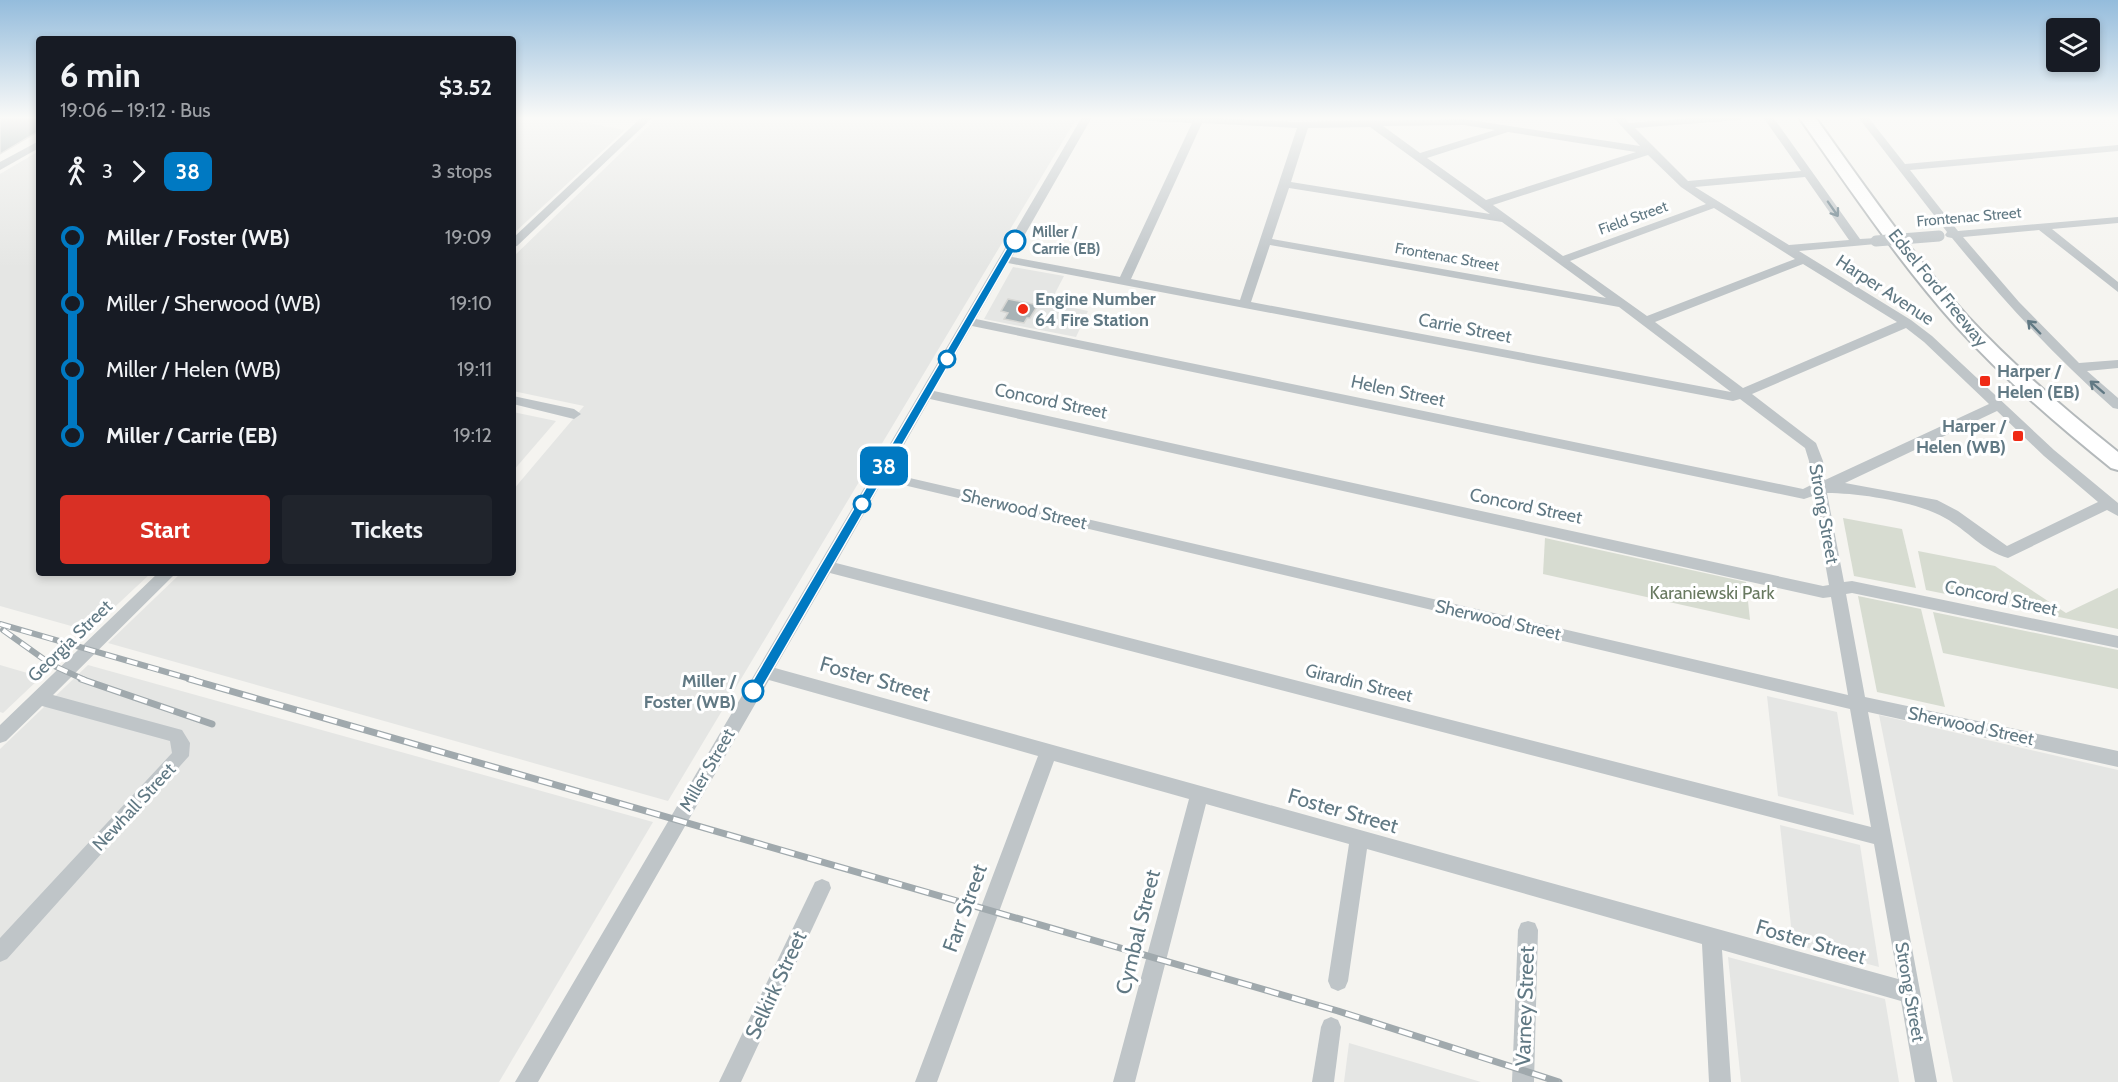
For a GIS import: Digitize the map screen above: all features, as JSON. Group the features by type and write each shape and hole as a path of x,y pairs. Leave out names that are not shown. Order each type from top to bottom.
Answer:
{"highway":[{"name":"Edsel Ford Freeway","path":"1844,167 1926,278 1962,321 2037,395 2118,463"},
{"name":"Edsel Ford Freeway","path":"1861,167 1948,284 1980,321 2055,394 2118,446"}],"street":[{"path":"516,241 594,167"},
{"name":"Miller Street","path":"526,1082 1058,167"},
{"path":"1124,282 1176,167"},
{"path":"1244,305 1291,167"},
{"name":"Strong Street","path":"1435,167 1646,321 1811,446 1816,461 1926,1082"},
{"path":"1485,204 1598,167"},
{"name":"Harper Avenue","path":"1666,167 1684,185 1907,323 1936,346 2113,507"},
{"path":"1803,167 1857,243"},
{"path":"1903,167 2021,314 2118,405"},
{"name":"Field Street","path":"1684,185 1808,174"},
{"path":"1285,184 1504,220"},
{"name":"Field Street","path":"1562,260 1715,204"},
{"name":"Frontenac Street","path":"1788,249 2118,220"},
{"path":"2042,226 2118,288"},
{"name":"Frontenac Street","path":"1266,241 1623,305"},
{"name":"Carrie Street","path":"1005,259 1730,396 1743,394 1907,323"},
{"path":"1646,321 1805,259"},
{"name":"Helen Street","path":"969,321 1804,494 1833,484 1999,405"},
{"path":"2076,368 2118,364"},
{"name":"Concord Street","path":"926,394 1823,592 1852,587 2118,642"},
{"path":"516,401 574,414"},
{"name":"Sherwood Street","path":"878,477 916,483 1858,704 1875,705 2118,759"},
{"path":"1819,488 1849,488 1932,504 1953,515 2000,550 2008,552 2113,507"},
{"name":"Girardin Street","path":"826,566 1882,838"},
{"name":"Georgia Street","path":"0,736 165,576"},
{"name":"Foster Street","path":"765,672 1910,993"},
{"name":"Newhall Street","path":"0,952 180,756 181,743 176,735 39,698"},
{"name":"Farr Street","path":"926,1082 1049,751"},
{"name":"Cymbal Street","path":"1124,1082 1198,794"},
{"path":"1338,981 1359,839"},
{"name":"Selkirk Street","path":"730,1082 822,888"},
{"name":"Varney Street","path":"1523,1082 1528,930"},
{"path":"1711,938 1720,1082"},
{"path":"1323,1082 1331,1027"}],"shaded area":[{"path":"11,167 36,167 36,576 148,576 89,631 0,606 0,174"},
{"path":"516,167 585,167 516,231"},
{"path":"606,167 1047,167 668,801 108,643 178,576 516,576 516,486 584,406 516,392 516,254"},
{"path":"1013,267 1064,276 1050,303 1088,311 1076,337 984,319"},
{"path":"516,413 556,421 516,468"},
{"path":"0,665 41,677 3,713 0,712"},
{"path":"88,665 653,822 499,1082 0,1082 0,749"},
{"path":"1767,696 1837,712 1854,815 1778,796"},
{"path":"1879,715 2118,770 2118,1082 1953,1082"},
{"path":"1780,825 1860,845 1879,967 1793,944"},
{"path":"1728,957 1885,999 1899,1082 1741,1082"},
{"path":"1349,1043 1481,1082 1344,1082"}],"green space":[{"path":"1843,518 1902,529 1916,588 1854,576"},
{"name":"Karaniewski Park","path":"1545,538 1746,582 1750,620 1543,574"},
{"path":"1918,551 1995,566 2066,613 2118,588 2118,629 1926,590"},
{"path":"1858,596 1921,609 1945,707 1877,692"},
{"path":"1933,612 2118,650 2118,689 1943,653"}],"building":[{"name":"Engine Number 64 Fire Station","path":"1008,299 1038,305 1024,323 1004,319 1008,313 1001,311"}],"railway":[{"path":"0,624 194,680"},
{"path":"3,630 52,665 85,680"},
{"path":"81,679 212,724"},
{"path":"189,679 1338,1011 1559,1082"}],"bus line":[{"name":"38","path":"753,691 1015,241"}],"place":[{"name":"Miller / Carrie (EB)","path":"1015,241"},
{"name":"Engine Number 64 Fire Station","path":"1023,309"},
{"name":"Harper / Helen (EB)","path":"1985,381"},
{"name":"Harper / Helen (WB)","path":"2018,436"},
{"name":"Miller / Foster (WB)","path":"753,691"}]}
